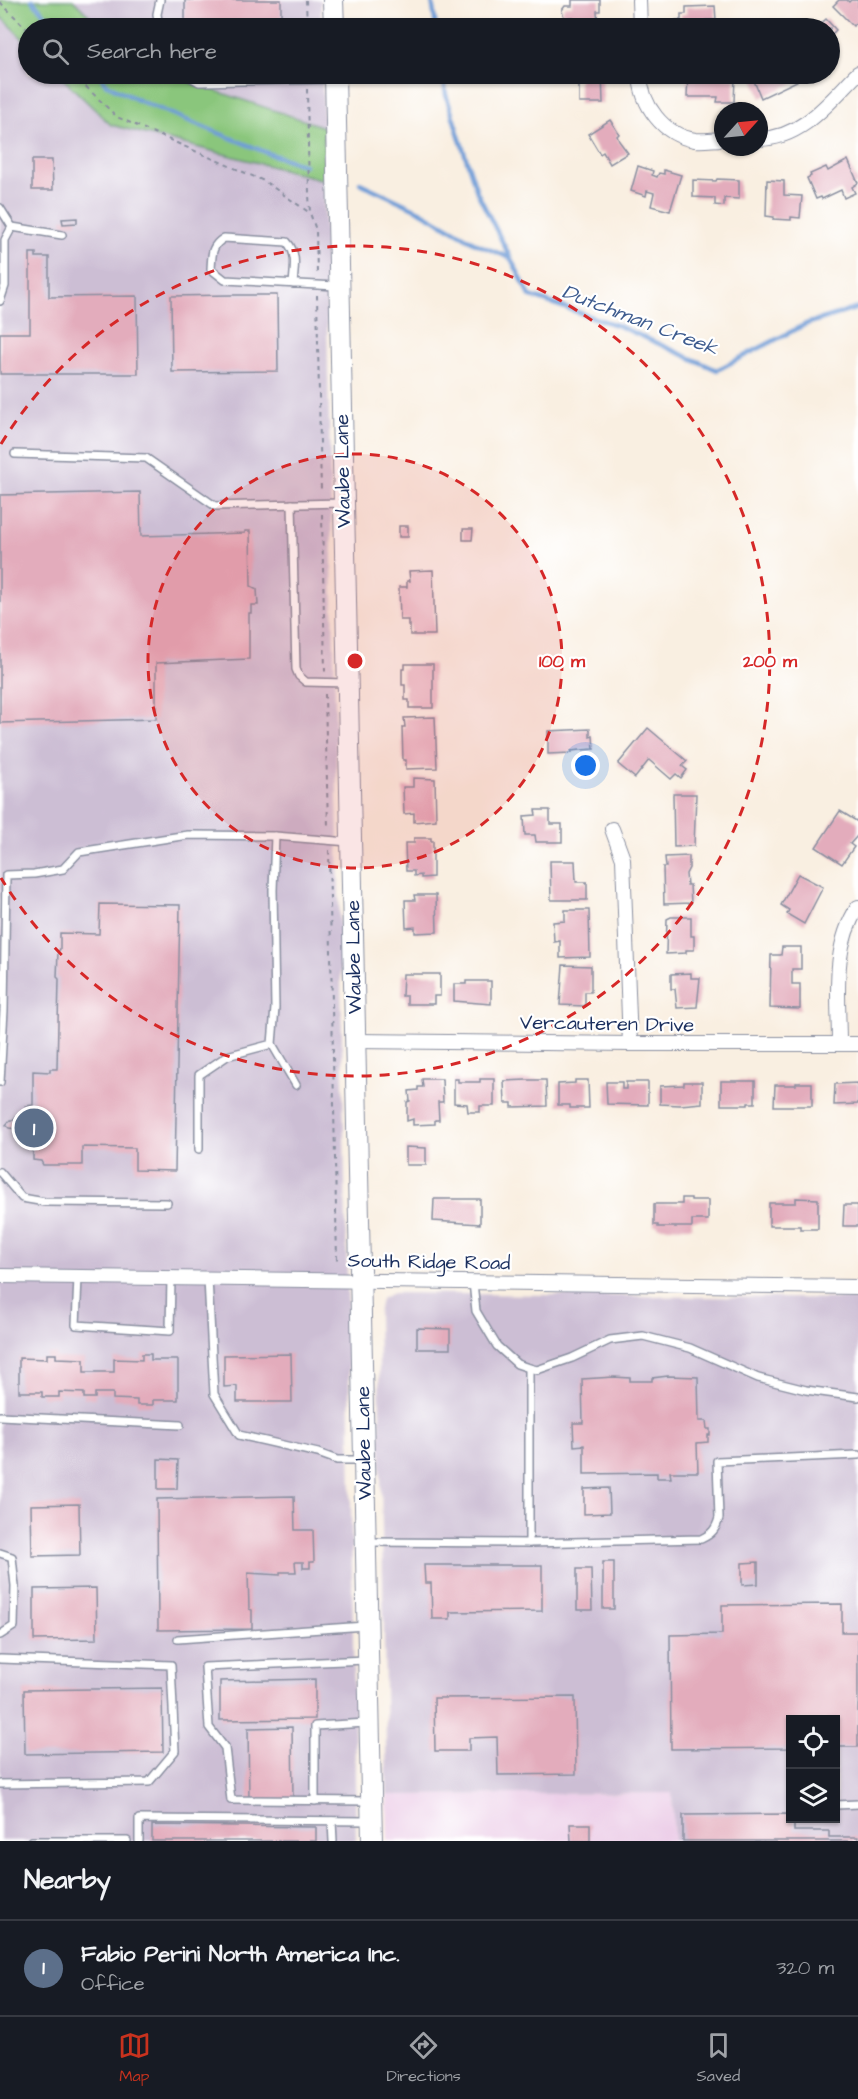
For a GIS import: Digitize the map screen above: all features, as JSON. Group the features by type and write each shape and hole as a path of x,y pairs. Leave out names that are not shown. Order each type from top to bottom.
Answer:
{"main road":[{"path":"333,0 334,18"},
{"name":"Waube Lane","path":"335,84 372,1841"}],"street":[{"path":"639,0 640,18"},
{"path":"768,137 791,133 812,120 858,74"},
{"path":"641,84 650,110 668,129 694,140 714,139"},
{"path":"612,829 623,859 630,1044"},
{"path":"839,1044 838,957 849,921 858,907"},
{"name":"Vercauteren Drive","path":"356,1041 858,1044"},
{"name":"South Ridge Road","path":"0,1276 858,1287"}],"lane":[{"path":"158,18 160,0"},
{"path":"0,208 12,227 62,235"},
{"path":"0,301 5,286 5,240 12,227"},
{"path":"293,284 295,255 287,243 224,238 212,249 212,269 225,280 339,287"},
{"path":"15,454 146,458 215,506 344,502"},
{"path":"292,504 296,669 299,676 306,682 348,683"},
{"path":"0,1082 2,935 6,875 34,874 63,869 79,852 188,835 275,836 352,842"},
{"path":"275,836 273,890 275,1008 272,1044 296,1085"},
{"path":"199,1149 200,1075 227,1056 272,1044"},
{"path":"0,1172 22,1198 45,1202 167,1203"},
{"path":"78,1277 76,1325 170,1331 171,1278"},
{"path":"208,1279 214,1395 239,1434 318,1453 337,1460 364,1460"},
{"path":"473,1282 476,1311 497,1346 517,1364 529,1368 537,1370 572,1358 610,1340 643,1336 690,1348 758,1378 806,1390 858,1397"},
{"path":"529,1368 529,1543"},
{"path":"0,1416 180,1425"},
{"path":"366,1542 529,1543 701,1539 716,1527 719,1518 717,1461 858,1455"},
{"path":"0,1552 12,1557 15,1586 14,1626 0,1635"},
{"path":"178,1639 368,1626"},
{"path":"0,1659 171,1665 175,1751 149,1782 0,1784"},
{"path":"368,1660 205,1667 209,1726 225,1748 231,1800 371,1801"},
{"path":"315,1801 315,1726 369,1723"},
{"path":"840,1805 858,1804"},
{"path":"139,1841 139,1819 371,1821"},
{"path":"332,1821 333,1841"},
{"path":"32,1841 128,1841"}],"path":[{"path":"306,0 307,18"},
{"path":"0,2 18,20"},
{"path":"83,84 117,117 264,181 310,213"},
{"path":"307,84 310,213 316,230 337,1261"},
{"path":"337,1254 343,1253"}],"shaded area":[{"path":"73,0 321,0 321,18 92,18"},
{"path":"0,16 18,34 18,84 68,84 111,125 324,180 349,1368 356,1841 0,1841"},
{"path":"195,84 322,84 324,127"},
{"path":"393,1293 858,1299 858,1841 674,1841 672,1793 387,1795 378,1314 381,1299"},
{"path":"672,1793 674,1841 388,1841 387,1795"}],"green space":[{"path":"0,0 73,0 92,18 18,18 18,34 0,16"},
{"path":"68,84 195,84 324,127 324,180 111,125"}],"building":[{"path":"185,0 281,0 281,18 185,18"},
{"path":"572,0 600,0 597,18 566,18 562,10 565,6 572,6"},
{"path":"839,0 849,2 858,0 858,21 853,26 833,6"},
{"path":"715,6 716,18 681,18 681,14 686,14 686,7"},
{"path":"579,84 602,84 603,103 579,103"},
{"path":"688,84 735,84 734,102 717,102 718,97 687,97"},
{"path":"755,84 791,84 761,98"},
{"path":"610,120 619,134 617,136 619,141 628,153 610,164 603,152 600,154 588,134"},
{"path":"32,160 52,160 53,190 32,190"},
{"path":"848,160 858,183 852,187 855,193 844,198 841,190 822,199 821,197 816,199 807,178 811,176 810,174 826,167 828,171"},
{"path":"638,166 653,171 652,175 657,177 659,173 664,174 664,170 681,175 670,211 651,206 654,193 647,191 646,196 631,191"},
{"path":"717,179 739,180 739,199 724,198 724,206 715,205 715,198 693,197 693,180 716,181"},
{"path":"767,180 784,181 784,195 802,196 800,218 773,219 774,217 766,216"},
{"path":"77,218 77,223 63,224 62,219"},
{"path":"30,253 36,253 36,257 49,257 49,297 137,296 138,374 0,374 0,333 30,333"},
{"path":"277,295 278,371 172,372 171,296"},
{"path":"140,492 141,536 250,531 251,586 257,589 258,605 251,605 251,613 249,613 249,659 156,663 156,719 0,723 0,495"},
{"path":"399,526 408,526 408,537 399,537"},
{"path":"463,529 473,529 472,540 463,540"},
{"path":"433,570 435,635 410,635 408,620 400,620 399,587 407,587 407,581 410,581 409,571"},
{"path":"405,664 433,664 433,708 409,708 409,700 405,700 405,685 402,685 402,669 405,669"},
{"path":"435,717 437,768 406,769 406,760 403,760 404,718"},
{"path":"648,728 687,761 682,766 687,770 681,778 676,774 671,779 649,760 635,778 618,764"},
{"path":"590,729 594,749 548,754 548,731"},
{"path":"413,778 435,779 436,820 414,822 414,813 404,814 403,787 413,787"},
{"path":"673,794 696,794 694,846 674,847"},
{"path":"535,810 550,810 550,824 562,824 562,842 536,842 535,835 525,835 524,816 536,815"},
{"path":"840,811 858,822 858,835 850,844 854,847 842,864 816,847"},
{"path":"414,838 431,838 433,841 433,877 421,878 421,875 414,876 414,871 406,871 405,843 414,843"},
{"path":"689,856 689,868 686,874 687,885 690,885 691,903 664,904 665,857"},
{"path":"550,861 575,861 576,882 587,882 587,900 551,900"},
{"path":"798,874 823,887 804,924 787,914 789,910 781,905"},
{"path":"414,895 436,895 437,932 415,933 415,927 406,928 405,900 415,900"},
{"path":"100,904 180,905 175,1171 135,1170 135,1148 82,1147 82,1165 43,1165 41,1161 33,1160 33,1147 26,1146 26,1130 9,1128 6,1125 16,1117 26,1121 26,1106 33,1105 33,1071 50,1072 50,1069 57,1069 59,979 57,977 60,933 99,934"},
{"path":"565,910 589,910 590,957 560,958 560,941 554,942 553,922 565,921"},
{"path":"691,917 694,950 686,950 686,953 666,954 667,919"},
{"path":"782,947 801,947 801,969 792,969 792,984 800,984 800,1009 770,1008 771,955 781,955"},
{"path":"563,965 591,966 591,992 585,992 585,1006 560,1005"},
{"path":"691,973 691,978 700,978 697,1007 677,1008 675,989 671,989 671,974"},
{"path":"403,974 440,974 440,996 434,996 434,1004 407,1004 407,996 402,996"},
{"path":"466,981 491,981 491,1004 454,1001 454,984 466,984"},
{"path":"422,1079 442,1079 443,1102 438,1102 439,1120 435,1120 435,1124 413,1125 413,1119 407,1121 409,1091 423,1087"},
{"path":"454,1079 458,1079 458,1082 480,1082 480,1079 494,1079 494,1106 480,1106 480,1112 468,1112 467,1104 454,1103"},
{"path":"546,1080 547,1106 512,1107 512,1103 505,1103 504,1081"},
{"path":"575,1080 588,1080 589,1108 570,1108 570,1105 558,1105 558,1084 575,1083"},
{"path":"721,1081 755,1081 755,1103 721,1105"},
{"path":"606,1082 622,1082 622,1089 626,1089 626,1082 648,1082 648,1105 607,1104"},
{"path":"684,1082 702,1082 702,1103 660,1104 660,1086 684,1085"},
{"path":"796,1083 812,1083 812,1106 774,1106 775,1085 796,1085"},
{"path":"858,1083 858,1104 834,1105 835,1084"},
{"path":"406,1147 426,1148 426,1165 406,1165"},
{"path":"682,1198 708,1200 708,1220 692,1220 692,1227 654,1225 654,1204 682,1204"},
{"path":"796,1198 818,1199 818,1229 800,1229 800,1226 769,1226 769,1203 796,1203"},
{"path":"434,1199 480,1199 480,1224 433,1221"},
{"path":"844,1205 858,1205 858,1226 843,1226"},
{"path":"417,1328 450,1329 450,1349 417,1349"},
{"path":"47,1354 56,1354 56,1358 84,1359 84,1372 114,1372 114,1359 142,1360 142,1354 151,1354 151,1360 178,1360 178,1400 153,1400 153,1405 137,1405 137,1400 113,1399 113,1393 95,1393 95,1398 84,1398 84,1393 59,1392 59,1397 42,1397 42,1392 19,1392 19,1358 47,1359"},
{"path":"291,1354 292,1402 237,1402 237,1386 224,1387 224,1355"},
{"path":"614,1377 630,1378 630,1381 652,1381 652,1378 698,1377 699,1421 706,1421 710,1435 708,1435 708,1442 697,1443 698,1472 670,1472 671,1478 657,1478 657,1473 584,1474 584,1445 574,1446 573,1423 583,1423 582,1379"},
{"path":"158,1459 178,1460 177,1489 158,1489"},
{"path":"609,1488 610,1513 584,1514 584,1489"},
{"path":"294,1496 295,1530 313,1530 314,1562 310,1562 310,1568 303,1568 303,1562 295,1562 296,1572 280,1572 280,1575 248,1573 252,1629 158,1630 157,1499"},
{"path":"79,1504 80,1555 32,1556 31,1505"},
{"path":"603,1562 614,1562 614,1609 603,1609"},
{"path":"758,1562 758,1584 742,1585 742,1563"},
{"path":"424,1565 542,1565 542,1611 450,1612 450,1619 432,1619 431,1583 425,1583"},
{"path":"577,1569 591,1569 592,1610 577,1610"},
{"path":"96,1588 97,1639 34,1640 34,1589"},
{"path":"842,1604 842,1632 858,1632 858,1747 840,1747 840,1715 786,1715 786,1748 671,1749 670,1635 722,1634 722,1605"},
{"path":"315,1679 315,1719 220,1720 220,1681"},
{"path":"162,1688 163,1752 25,1754 24,1690"},
{"path":"575,1697 576,1774 498,1775 497,1737 469,1738 469,1751 435,1751 434,1698"},
{"path":"292,1727 293,1799 249,1800 248,1728"},
{"path":"786,1814 786,1823 794,1823 794,1831 829,1831 829,1837 858,1837 858,1841 683,1841 683,1815"},
{"path":"570,1824 590,1824 590,1841 571,1841"},
{"path":"152,1825 316,1827 316,1841 152,1841"}],"waterway":[{"path":"32,0 48,18"},
{"name":"Dutchman Creek","path":"432,0 435,18"},
{"path":"106,84 140,101 270,154 304,165"},
{"name":"Dutchman Creek","path":"444,84 477,192 530,296 619,326 717,370 806,324 858,308"},
{"path":"360,183 420,211 477,244 510,258"}],"place":[{"name":"Fabio Perini North America Inc.","path":"34,1128"}]}
